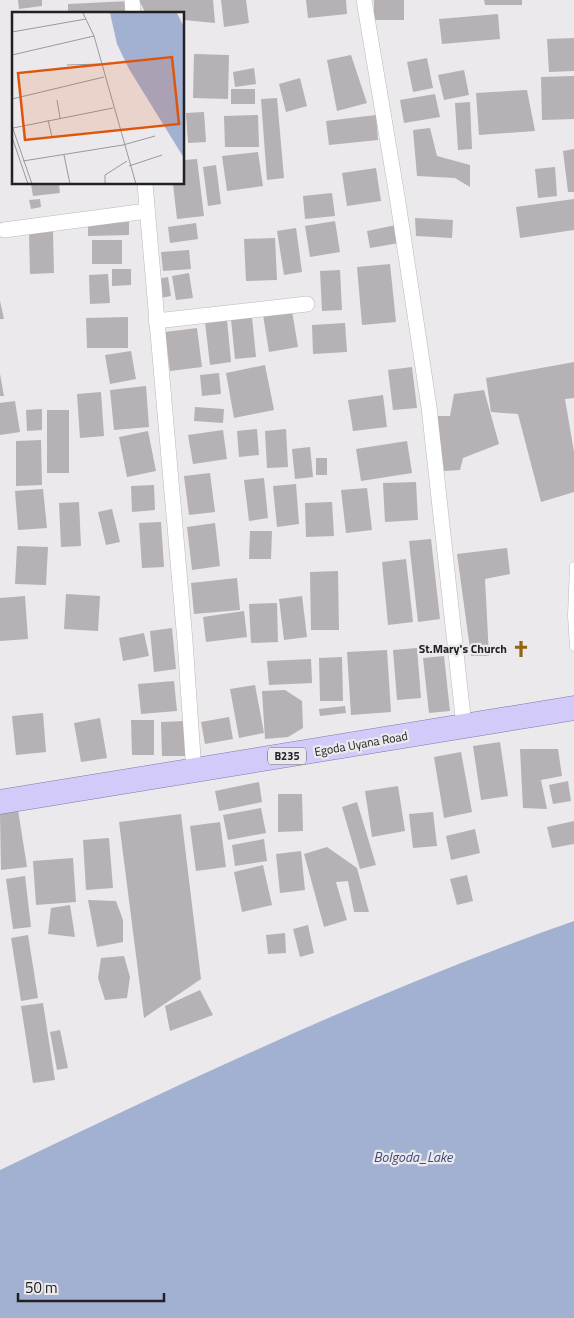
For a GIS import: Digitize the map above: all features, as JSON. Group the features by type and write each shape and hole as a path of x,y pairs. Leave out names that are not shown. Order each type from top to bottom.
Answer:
{"main road":[{"name":"Egoda Uyana Road","path":"0,802 194,772 574,708"}],"street":[{"path":"364,0 397,196 429,407 464,726"},
{"path":"145,185 185,641 194,772"},
{"path":"4,230 147,211"},
{"path":"156,321 307,304"}],"lane":[{"path":"574,566 572,616 574,646"}],"water":[{"name":"Bolgoda_Lake","path":"574,921 574,1318 0,1318 0,1170 212,1070 355,1006 500,948"}],"building":[{"path":"18,0 42,0 42,6 19,9"},
{"path":"139,0 213,0 215,23 185,20 185,12 145,12"},
{"path":"221,0 246,0 249,23 224,27"},
{"path":"306,0 346,0 347,14 308,18"},
{"path":"374,0 404,0 404,20 374,20"},
{"path":"484,0 522,0 522,5 485,5"},
{"path":"130,1 131,12 68,12 68,4"},
{"path":"498,14 500,39 442,44 439,19"},
{"path":"574,38 574,71 549,72 547,39"},
{"path":"194,54 229,55 228,99 193,98"},
{"path":"351,55 367,103 337,111 327,60"},
{"path":"427,58 433,88 413,92 407,62"},
{"path":"254,68 256,84 235,87 233,72"},
{"path":"464,70 469,95 444,100 438,75"},
{"path":"574,76 574,119 542,120 541,77"},
{"path":"300,78 307,106 286,112 279,84"},
{"path":"231,89 255,89 255,104 231,104"},
{"path":"527,90 535,131 479,135 476,93"},
{"path":"435,94 440,117 404,123 400,100"},
{"path":"277,98 284,178 267,180 261,99"},
{"path":"470,102 472,149 458,150 455,103"},
{"path":"204,112 206,142 188,143 186,113"},
{"path":"258,115 259,147 225,147 224,116"},
{"path":"376,115 378,140 329,145 326,121"},
{"path":"430,128 437,156 470,165 470,187 455,178 417,176 413,130"},
{"path":"574,149 574,192 568,192 563,151"},
{"path":"258,152 263,186 227,191 222,156"},
{"path":"197,159 204,216 177,219 173,185 185,185 185,160"},
{"path":"216,165 221,204 208,206 203,167"},
{"path":"555,167 557,196 538,198 535,169"},
{"path":"376,168 381,201 347,206 342,173"},
{"path":"31,185 59,185 60,193 33,196"},
{"path":"332,193 335,216 305,219 303,196"},
{"path":"40,199 41,207 31,209 29,200"},
{"path":"574,199 574,230 520,238 516,207"},
{"path":"415,218 453,220 452,238 416,236"},
{"path":"335,221 340,252 310,257 305,226"},
{"path":"129,222 129,235 88,236 88,224"},
{"path":"196,223 198,239 170,243 168,227"},
{"path":"396,225 399,243 370,248 367,231"},
{"path":"296,228 302,272 284,275 277,231"},
{"path":"53,232 54,273 30,274 29,233"},
{"path":"275,238 277,280 246,281 244,239"},
{"path":"92,240 122,240 122,264 92,264"},
{"path":"189,250 191,269 163,271 161,252"},
{"path":"390,264 396,322 362,325 357,267"},
{"path":"112,269 131,269 131,285 112,286"},
{"path":"340,270 342,310 322,311 320,271"},
{"path":"189,273 193,298 176,300 172,276"},
{"path":"108,274 110,303 90,304 89,275"},
{"path":"168,277 171,296 160,298 157,279"},
{"path":"0,301 4,319 0,319"},
{"path":"292,311 298,347 269,352 263,315"},
{"path":"128,317 128,348 87,348 86,318"},
{"path":"252,317 256,357 235,359 231,319"},
{"path":"227,320 231,362 210,365 205,322"},
{"path":"345,323 347,352 313,354 312,325"},
{"path":"197,328 202,367 170,371 165,332"},
{"path":"131,351 136,379 110,384 105,355"},
{"path":"574,362 574,398 565,399 574,452 574,492 541,502 518,414 491,412 486,378"},
{"path":"265,365 274,410 234,418 226,373"},
{"path":"412,367 417,408 393,410 388,370"},
{"path":"219,373 221,394 202,396 200,375"},
{"path":"0,374 4,396 0,396"},
{"path":"146,386 149,427 114,430 110,390"},
{"path":"484,390 499,444 463,458 460,470 444,471 437,416 450,416 454,394"},
{"path":"101,392 104,436 80,438 77,394"},
{"path":"383,395 387,427 353,431 348,400"},
{"path":"15,401 20,432 0,435 0,403"},
{"path":"195,407 224,409 223,423 194,421"},
{"path":"42,409 42,430 27,431 26,410"},
{"path":"47,410 69,410 69,473 47,473"},
{"path":"257,429 259,455 239,457 237,431"},
{"path":"286,429 288,467 267,468 265,431"},
{"path":"223,430 227,459 193,464 188,435"},
{"path":"148,431 156,471 127,477 119,437"},
{"path":"41,440 42,485 16,486 16,441"},
{"path":"407,441 412,473 361,481 356,449"},
{"path":"310,447 313,477 295,479 292,449"},
{"path":"316,458 327,458 327,475 316,475"},
{"path":"210,473 215,512 189,515 184,476"},
{"path":"264,478 268,518 249,521 244,480"},
{"path":"416,482 418,520 385,522 383,483"},
{"path":"296,484 299,524 277,527 273,486"},
{"path":"154,485 155,510 132,512 131,486"},
{"path":"367,488 372,530 346,533 341,490"},
{"path":"43,489 47,528 18,530 15,491"},
{"path":"79,502 81,546 61,547 59,503"},
{"path":"332,502 334,536 306,537 305,503"},
{"path":"112,509 120,542 106,545 98,512"},
{"path":"161,522 164,567 142,568 139,523"},
{"path":"215,523 220,566 192,570 187,527"},
{"path":"250,531 272,531 271,559 249,559"},
{"path":"431,539 440,619 418,622 409,541"},
{"path":"17,546 48,547 46,585 15,584"},
{"path":"507,548 510,574 485,579 489,656 471,656 457,554"},
{"path":"406,559 413,622 388,625 382,562"},
{"path":"338,571 339,630 311,630 310,572"},
{"path":"237,578 240,610 194,614 191,583"},
{"path":"66,594 100,596 98,631 64,629"},
{"path":"25,596 28,639 0,641 0,598"},
{"path":"302,596 307,637 284,640 279,599"},
{"path":"277,603 278,642 251,643 249,604"},
{"path":"244,611 247,637 206,642 203,617"},
{"path":"172,628 176,669 154,672 150,631"},
{"path":"144,633 149,656 123,661 119,638"},
{"path":"417,648 421,698 397,700 393,650"},
{"path":"387,650 391,712 351,715 347,652"},
{"path":"444,656 450,711 429,713 423,658"},
{"path":"342,657 343,701 320,701 319,658"},
{"path":"311,659 312,683 269,685 267,661"},
{"path":"174,681 177,711 141,714 138,684"},
{"path":"255,685 264,733 239,738 230,689"},
{"path":"285,690 302,701 303,728 288,737 265,739 262,691"},
{"path":"345,706 346,713 320,716 319,709"},
{"path":"43,713 46,752 16,755 12,716"},
{"path":"229,717 233,739 205,744 201,722"},
{"path":"100,718 107,758 81,762 74,723"},
{"path":"131,720 154,720 154,755 132,755"},
{"path":"184,721 185,756 162,756 161,722"},
{"path":"500,742 508,796 481,800 473,746"},
{"path":"520,749 558,749 562,776 541,780 547,809 523,808"},
{"path":"461,752 472,812 444,818 434,757"},
{"path":"568,781 571,801 553,804 549,785"},
{"path":"259,782 262,802 219,811 215,791"},
{"path":"398,786 405,831 372,837 365,791"},
{"path":"278,794 302,794 303,831 278,832"},
{"path":"357,802 376,865 360,869 342,807"},
{"path":"261,808 266,833 228,840 223,815"},
{"path":"18,810 27,867 1,870 0,813"},
{"path":"433,812 437,846 413,848 409,814"},
{"path":"181,814 201,979 144,1018 119,822"},
{"path":"574,821 574,844 552,848 547,827"},
{"path":"220,822 226,867 196,871 190,826"},
{"path":"475,829 480,853 451,860 446,836"},
{"path":"109,838 113,888 86,890 83,840"},
{"path":"264,839 267,861 235,866 232,845"},
{"path":"327,847 357,868 369,912 354,912 348,881 336,882 347,920 324,927 304,854"},
{"path":"301,851 305,890 280,893 276,854"},
{"path":"73,858 76,902 36,905 33,861"},
{"path":"263,865 272,905 242,912 234,872"},
{"path":"467,875 473,901 457,905 450,879"},
{"path":"25,876 31,927 13,929 6,879"},
{"path":"88,900 116,901 123,920 123,942 97,947"},
{"path":"70,905 75,937 48,934 51,908"},
{"path":"308,925 314,953 300,957 293,929"},
{"path":"285,933 286,953 268,954 266,935"},
{"path":"28,935 38,998 21,1001 11,938"},
{"path":"124,956 130,977 127,998 105,1000 98,978 101,958"},
{"path":"200,990 213,1015 170,1031 165,1006"},
{"path":"43,1003 55,1080 33,1083 21,1006"},
{"path":"60,1030 68,1068 57,1070 50,1032"}],"place":[{"name":"St.Mary's Church","path":"521,649"}]}
